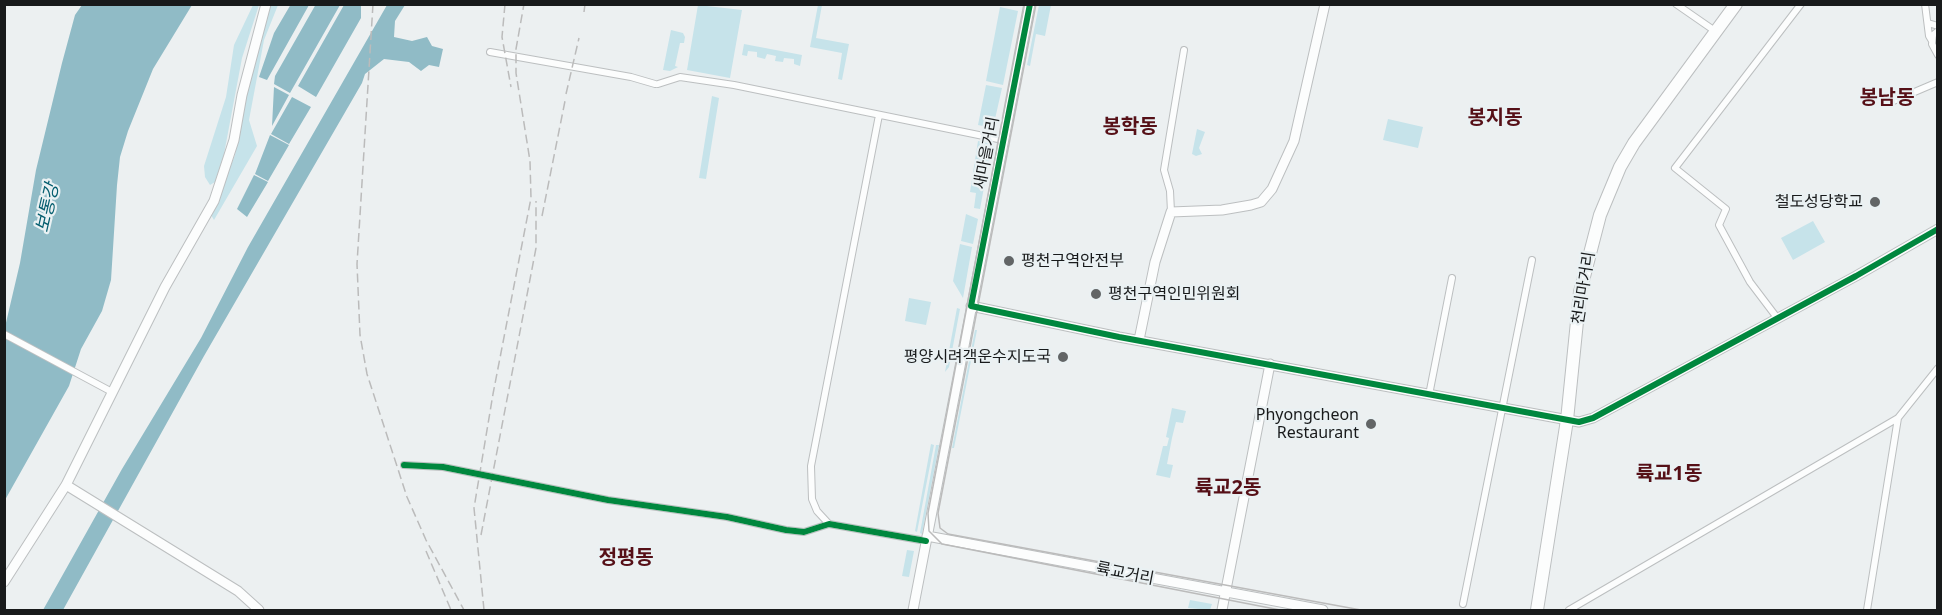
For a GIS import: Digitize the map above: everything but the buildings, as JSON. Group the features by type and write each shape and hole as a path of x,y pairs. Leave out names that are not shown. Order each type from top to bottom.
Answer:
{"highway":[{"name":"천리마거리","path":"1537,610 1567,420 1580,292 1592,241 1606,198 1634,143 1736,4"}],"street":[{"path":"4,582 66,485 165,287 214,201 225,173 266,4"},
{"name":"새마을거리","path":"913,610 1030,4"},
{"path":"1171,212 1222,210 1251,205 1261,202 1272,189 1294,141 1324,4"},
{"path":"1676,4 1715,31"},
{"path":"1778,319 1750,282 1719,225 1726,208 1675,168 1801,4"},
{"path":"1925,4 1932,41 1938,56"},
{"path":"1928,23 1938,26"},
{"path":"1932,41 1933,35 1938,31"},
{"path":"1139,340 1155,261 1171,212 1170,191 1164,170 1185,50"},
{"path":"490,52 620,75 657,84 680,77 1003,140"},
{"path":"1891,102 1938,82"},
{"path":"829,524 817,511 812,499 811,466 879,115"},
{"path":"971,306 1139,340 1579,422 1593,418 1778,319 1938,229"},
{"path":"1463,604 1532,260"},
{"path":"1430,394 1452,278"},
{"path":"4,334 112,392"},
{"path":"1222,610 1270,364"},
{"path":"1570,610 1898,418 1938,368"},
{"path":"1867,610 1898,418"},
{"path":"404,465 443,467 608,500 727,517 786,530 804,532 829,524 926,539"},
{"path":"66,485 238,591 259,610"},
{"name":"륙교거리","path":"926,539 1323,610"}],"shaded area":[{"path":"253,5 259,5 242,58 224,154 215,182 210,185 205,177 204,166 226,97 234,45"},
{"path":"269,5 278,5 264,40 249,120 257,146 214,220 211,215 235,155 246,96"},
{"path":"698,5 742,10 730,78 687,70"},
{"path":"818,5 822,5 816,38 849,44 842,80 838,79 842,53 810,47"},
{"path":"1039,5 1051,5 1045,36 1036,34 1030,66 1027,65"},
{"path":"1000,7 1018,11 1003,85 986,81"},
{"path":"671,30 683,33 685,37 684,43 680,43 675,66 678,67 670,71 663,70"},
{"path":"744,44 802,55 800,66 794,64 794,59 784,58 783,62 775,61 776,56 767,54 765,59 757,57 757,52 748,51 747,56 742,55"},
{"path":"986,85 1002,88 993,128 978,125"},
{"path":"712,96 719,98 706,179 699,178"},
{"path":"1388,119 1423,127 1418,148 1383,140"},
{"path":"1197,129 1205,132 1199,148 1202,154 1196,156 1192,154"},
{"path":"978,141 992,144 980,209 974,208 976,193 970,192"},
{"path":"966,214 978,219 973,244 961,241"},
{"path":"1813,221 1825,242 1793,260 1781,238"},
{"path":"960,244 972,247 963,298 953,281"},
{"path":"909,298 931,302 926,325 905,321"},
{"path":"957,308 960,309 949,367 945,372"},
{"path":"975,330 977,330 954,448 952,448"},
{"path":"1172,408 1186,411 1183,423 1176,422 1172,438 1167,464 1173,465 1170,478 1156,475 1163,446 1167,446 1169,438 1166,437"},
{"path":"931,444 934,445 917,532 915,531"},
{"path":"936,445 939,445 922,534 920,533"},
{"path":"907,550 914,551 909,577 902,576"},
{"path":"1190,600 1212,604 1210,610 1188,608"}],"water":[{"path":"291,4 309,5 267,80 259,77 274,33"},
{"path":"316,4 340,5 290,93 274,84 275,76"},
{"name":"보통강","path":"82,5 192,5 153,69 120,157 111,280 102,311 81,349 69,386 5,500 5,327 20,263 36,170 75,15"},
{"path":"344,5 361,5 361,18 316,97 298,86"},
{"path":"387,5 405,5 395,21 394,37 412,41 427,37 432,46 443,49 439,67 429,65 421,71 409,62 384,59 365,74 362,83 204,356 63,610 43,610 122,469 201,338 248,247"},
{"path":"274,87 289,95 272,126"},
{"path":"292,97 311,107 289,144 271,134"},
{"path":"270,135 289,145 268,181 255,174"},
{"path":"254,175 268,182 247,217 237,209"}],"tram line":[{"path":"1024,4 928,513 929,531 942,544 1280,610"},
{"path":"1036,4 938,513 940,528 948,534 1361,610"}],"railway":[{"path":"373,4 357,264 360,335 367,374 407,497 426,540 464,610"},
{"path":"505,4 502,37 511,87"},
{"path":"484,610 474,508 493,394 531,198 530,161 516,73 516,49 524,4"},
{"path":"584,12 585,4"},
{"path":"566,94 579,38"},
{"path":"542,216 565,101"},
{"path":"481,535 536,248 536,201"},
{"path":"426,551 451,610"}],"cycle path":[{"path":"1030,4 971,306 1119,337 1579,422 1593,418 1856,276 1938,229"},
{"path":"404,465 443,467 608,500 727,517 786,530 804,532 829,524 926,541"}],"place":[{"name":"철도성당학교","path":"1875,202"},
{"name":"평천구역안전부","path":"1009,261"},
{"name":"평천구역인민위원회","path":"1096,294"},
{"name":"평양시려객운수지도국","path":"1063,357"},
{"name":"Phyongcheon Restaurant","path":"1371,424"}],"district":[{"name":"봉남동","path":"1887,98"},
{"name":"봉지동","path":"1495,118"},
{"name":"봉학동","path":"1130,127"},
{"name":"륙교1동","path":"1669,474"},
{"name":"륙교2동","path":"1228,488"},
{"name":"정평동","path":"626,558"}]}
